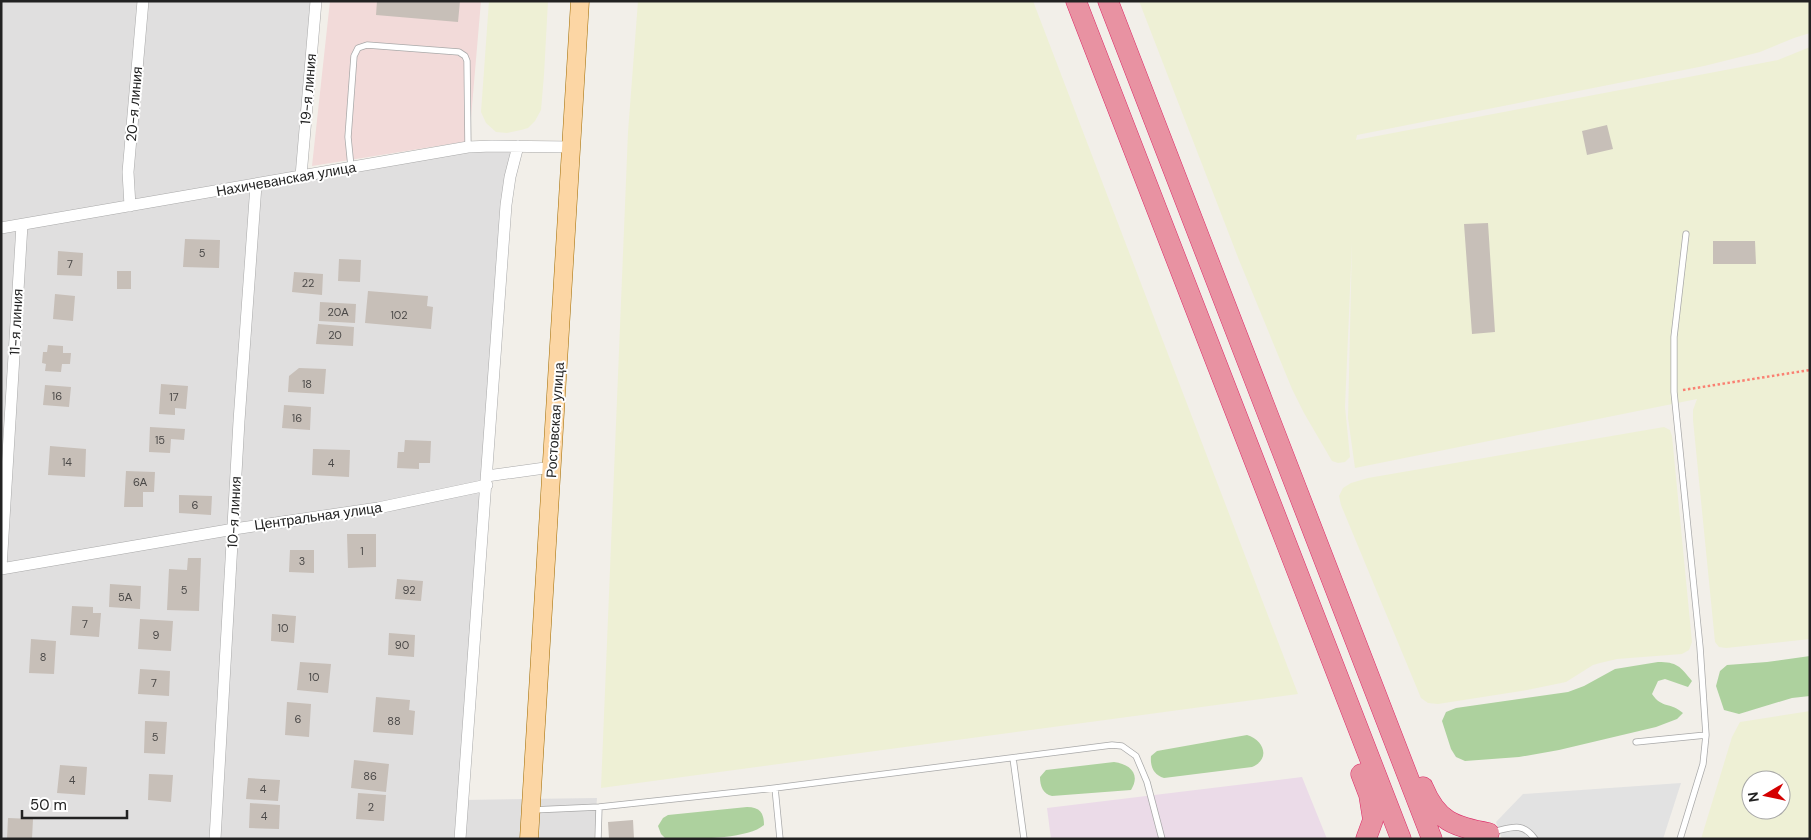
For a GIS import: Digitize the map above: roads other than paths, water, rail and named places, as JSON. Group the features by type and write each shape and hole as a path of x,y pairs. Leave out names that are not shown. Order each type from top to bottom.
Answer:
{"highway":[{"path":"1076,1 1401,839"},
{"path":"1108,1 1432,839"},
{"path":"1256,385 1330,541 1432,806 1449,822 1486,836"},
{"path":"1247,441 1291,592 1370,795 1373,820 1366,839"}],"main road":[{"name":"Ростовская улица","path":"529,839 580,1"}],"street":[{"name":"20-я линия","path":"130,206 128,172 143,1"},
{"name":"19-я линия","path":"300,176 316,1"},
{"path":"460,839 506,205 510,177 518,146"},
{"name":"Нахичеванская улица","path":"1,228 468,147 572,147"},
{"name":"10-я линия","path":"215,839 240,411 256,185"},
{"name":"11-я линия","path":"1,569 22,225"},
{"name":"Центральная улица","path":"1,569 234,529 378,508 552,467"}],"lane":[{"path":"351,167 348,137 354,56 358,48 367,45 458,52 465,56 467,61 468,147"},
{"path":"1680,839 1703,764 1706,734 1700,647 1674,392 1674,337 1686,234"},
{"path":"1636,742 1706,734"},
{"path":"530,810 600,807 775,788 1112,745 1122,746 1136,756 1147,782 1162,839"},
{"path":"1013,758 1024,839"},
{"path":"775,788 780,839"},
{"path":"598,839 600,807"},
{"path":"1486,836 1520,827 1526,829 1535,839"}]}
